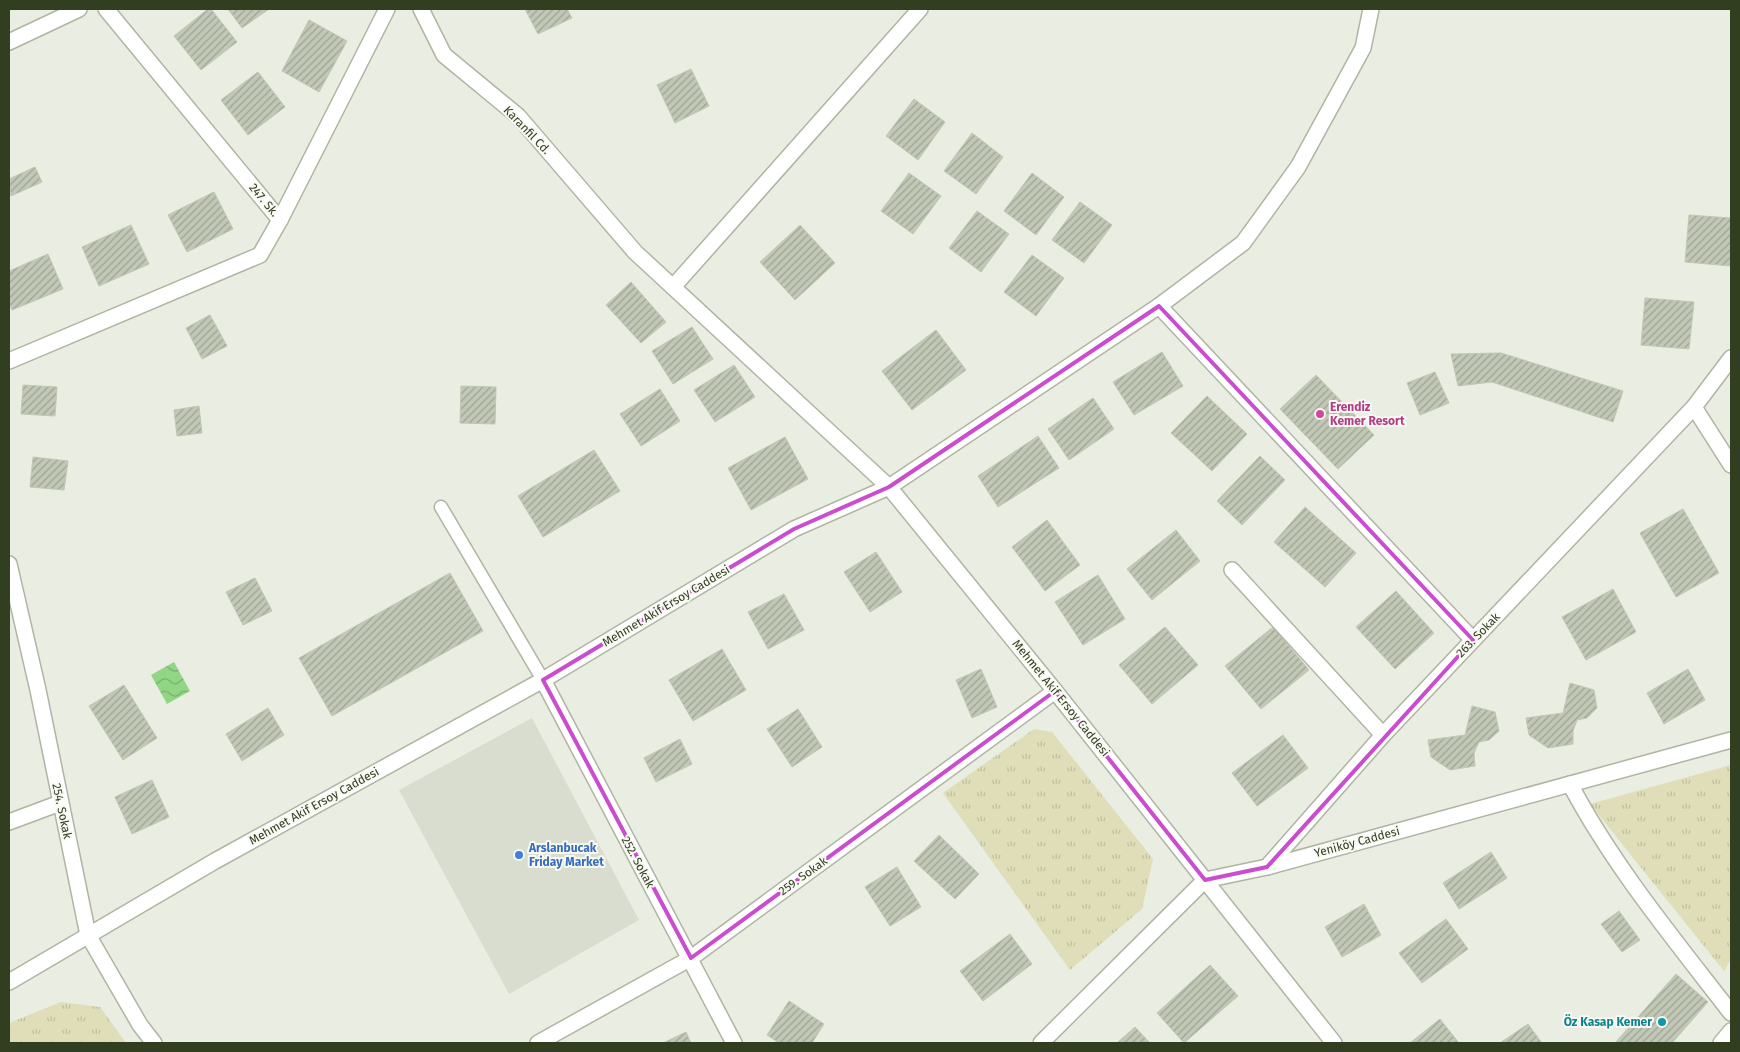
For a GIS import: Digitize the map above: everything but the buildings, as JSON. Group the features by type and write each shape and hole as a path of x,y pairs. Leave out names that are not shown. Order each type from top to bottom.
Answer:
{"street":[{"path":"9,42 79,9"},
{"name":"247. Sk.","path":"9,361 260,255 280,220 106,9"},
{"path":"280,220 387,9"},
{"name":"Karanfil Cd.","path":"421,9 444,55 518,116 635,252 889,487"},
{"path":"673,287 920,9"},
{"path":"889,487 1159,306 1243,244 1298,167 1363,48 1371,9"},
{"path":"1159,306 1474,640"},
{"name":"263. Sokak","path":"1267,867 1383,735 1694,407 1731,358"},
{"path":"1694,407 1731,465"},
{"name":"Mehmet Akif Ersoy Caddesi","path":"9,982 216,861 542,680 794,529 889,487 1055,691 1334,1043"},
{"name":"254. Sokak","path":"9,564 13,601 38,690 88,936 140,1025 154,1043"},
{"path":"1232,570 1383,735"},
{"name":"252. Sokak","path":"542,680 635,857 691,958 734,1043"},
{"name":"259. Sokak","path":"538,1043 691,958 1055,691"},
{"name":"Yeniköy Caddesi","path":"1205,880 1267,867 1731,740"},
{"path":"1570,784 1588,818 1626,877 1731,1013"},
{"path":"9,822 60,803"},
{"path":"1041,1043 1205,880"},
{"path":"1722,1043 1731,1032"}],"lane":[{"path":"441,507 542,680"}],"highlighted area":[{"path":"1159,306 1473,640 1267,867 1205,880 1055,691 691,958 543,680 794,529 889,487"}],"shaded area":[{"name":"Arslanbucak Friday Market","path":"532,718 639,920 509,994 399,790"}],"green space":[{"path":"1034,729 1052,732 1153,859 1142,909 1070,970 943,793"},
{"path":"1731,765 1731,959 1724,971 1590,804"},
{"path":"61,1002 100,1007 126,1043 9,1043 9,1023"}],"water":[{"path":"174,662 190,691 167,704 151,675"}],"place":[{"name":"Erendiz Kemer Resort","path":"1320,414"},
{"name":"Arslanbucak Friday Market","path":"519,855"},
{"name":"Öz Kasap Kemer","path":"1662,1022"}]}
